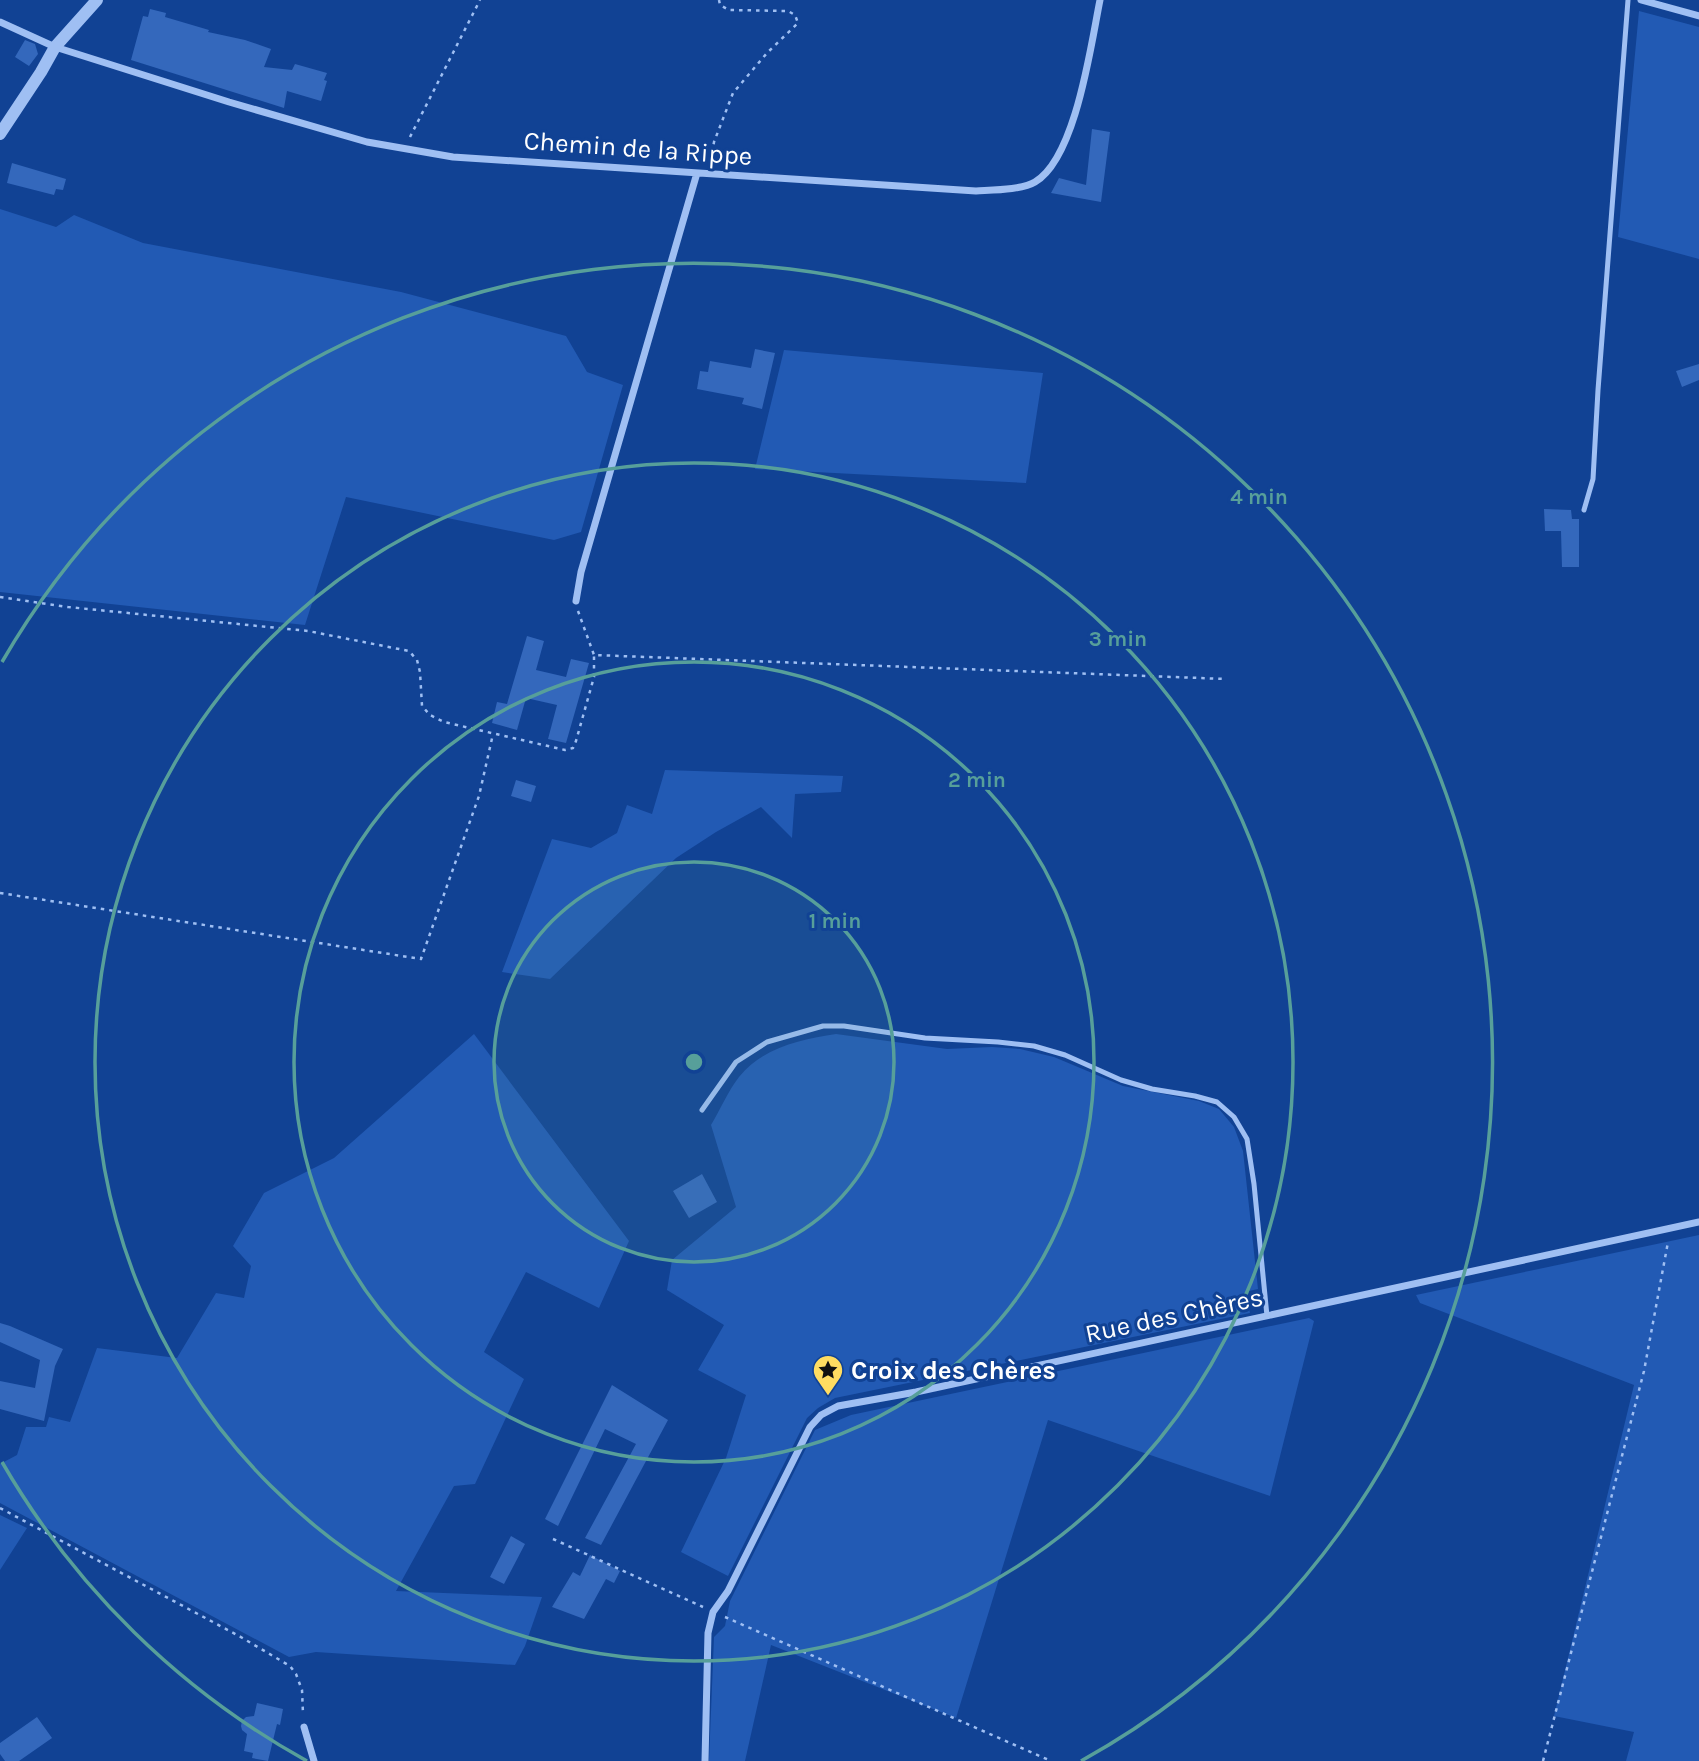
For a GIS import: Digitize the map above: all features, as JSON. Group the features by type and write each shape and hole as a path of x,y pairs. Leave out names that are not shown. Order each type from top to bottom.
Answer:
{"street":[{"path":"0,134 55,47 97,0"},
{"name":"Chemin de la Rippe","path":"0,22 55,47 229,103 397,148 453,157 976,191 1006,190 1035,183 1051,168 1065,142 1082,94 1100,0"},
{"path":"1641,0 1699,16"},
{"path":"576,601 581,572 697,173"},
{"name":"Rue des Chères","path":"705,1761 706,1657 713,1612 728,1591 810,1427 821,1415 838,1406 916,1392 1699,1222"},
{"path":"304,1727 314,1761"}],"lane":[{"path":"1584,510 1593,479 1628,0"},
{"path":"702,1110 736,1062 767,1042 822,1026 844,1026 925,1038 1034,1046 1065,1055 1121,1080 1217,1102 1234,1117 1247,1139 1267,1316"}],"path":[{"path":"397,148 410,138 480,0"},
{"path":"709,174 714,142 733,93 767,53 798,23 795,15 788,11 729,10 720,5 719,0"},
{"path":"0,597 68,607 308,631 409,651 417,660 420,672 422,706 430,715 444,722 565,750 573,748 594,677 594,655 576,601"},
{"path":"594,655 1226,679"},
{"path":"0,893 421,959 480,796 493,734"},
{"path":"1543,1761 1644,1371 1670,1228"},
{"path":"0,1508 290,1666 302,1690 304,1727"},
{"path":"553,1539 1051,1761"}],"shaded area":[{"path":"1639,11 1699,27 1699,259 1618,237"},
{"path":"0,209 56,227 74,215 143,243 401,292 566,336 587,372 623,385 581,532 554,540 346,497 305,625 0,592"},
{"path":"784,350 1043,373 1026,483 755,469"},
{"path":"665,770 843,776 841,792 795,794 792,838 761,807 676,858 550,979 502,972 552,839 591,848 617,833 627,805 652,814"},
{"path":"474,1034 629,1241 599,1308 526,1272 484,1352 524,1379 475,1484 454,1486 396,1591 542,1597 525,1646 515,1665 316,1652 289,1657 0,1503 0,1464 17,1455 26,1427 46,1427 49,1417 70,1422 97,1348 177,1358 216,1293 244,1298 251,1266 233,1246 264,1193 334,1158"},
{"path":"836,1034 947,1049 1020,1049 1054,1057 1123,1086 1199,1101 1219,1109 1234,1127 1243,1151 1258,1289 1249,1291 1247,1299 1250,1313 835,1398 807,1418 728,1576 681,1552 726,1458 746,1395 698,1370 724,1325 667,1290 672,1260 736,1207 711,1125 735,1082 748,1067 783,1046"},
{"path":"1699,1235 1699,1761 1626,1761 1634,1732 1554,1716 1634,1385 1420,1303 1416,1295"},
{"path":"1309,1318 1314,1321 1270,1496 1048,1420 956,1718 771,1645 745,1761 709,1761 714,1637 725,1626 730,1601 815,1430 851,1415"},
{"path":"0,1515 27,1528 0,1570"}],"building":[{"path":"150,9 166,13 165,17 209,30 208,32 271,49 264,67 292,70 295,64 327,73 321,101 287,91 284,108 131,60 143,16 148,17"},
{"path":"25,40 35,44 38,54 29,66 15,57"},
{"path":"1092,129 1110,132 1101,202 1051,193 1059,178 1086,185"},
{"path":"12,163 66,179 63,190 56,189 54,195 7,183"},
{"path":"755,349 775,353 762,409 742,404 744,398 697,389 700,371 708,372 710,361 751,368"},
{"path":"1699,364 1699,380 1682,387 1676,371"},
{"path":"1544,509 1571,510 1572,519 1579,519 1579,567 1562,567 1561,531 1545,531"},
{"path":"527,636 544,641 536,670 566,677 571,659 589,663 566,743 548,739 557,705 526,698 517,730 492,723 497,702 507,704"},
{"path":"516,780 536,786 531,802 511,796"},
{"path":"702,1174 717,1202 689,1218 673,1191"},
{"path":"0,1323 63,1349 55,1366 44,1421 0,1409 0,1381 35,1388 40,1360 0,1342"},
{"path":"612,1385 668,1420 601,1545 585,1538 636,1444 605,1429 558,1526 545,1519"},
{"path":"511,1536 525,1544 504,1584 490,1577"},
{"path":"590,1555 620,1571 614,1583 606,1579 584,1619 552,1607 573,1572 580,1576"},
{"path":"257,1703 283,1709 268,1761 252,1758 253,1753 244,1751 247,1734 242,1730 242,1721 246,1717 254,1716"},
{"path":"37,1717 52,1738 19,1761 5,1761 0,1754 0,1743"}],"place":[{"name":"Croix des Chères","path":"828,1397"}]}
